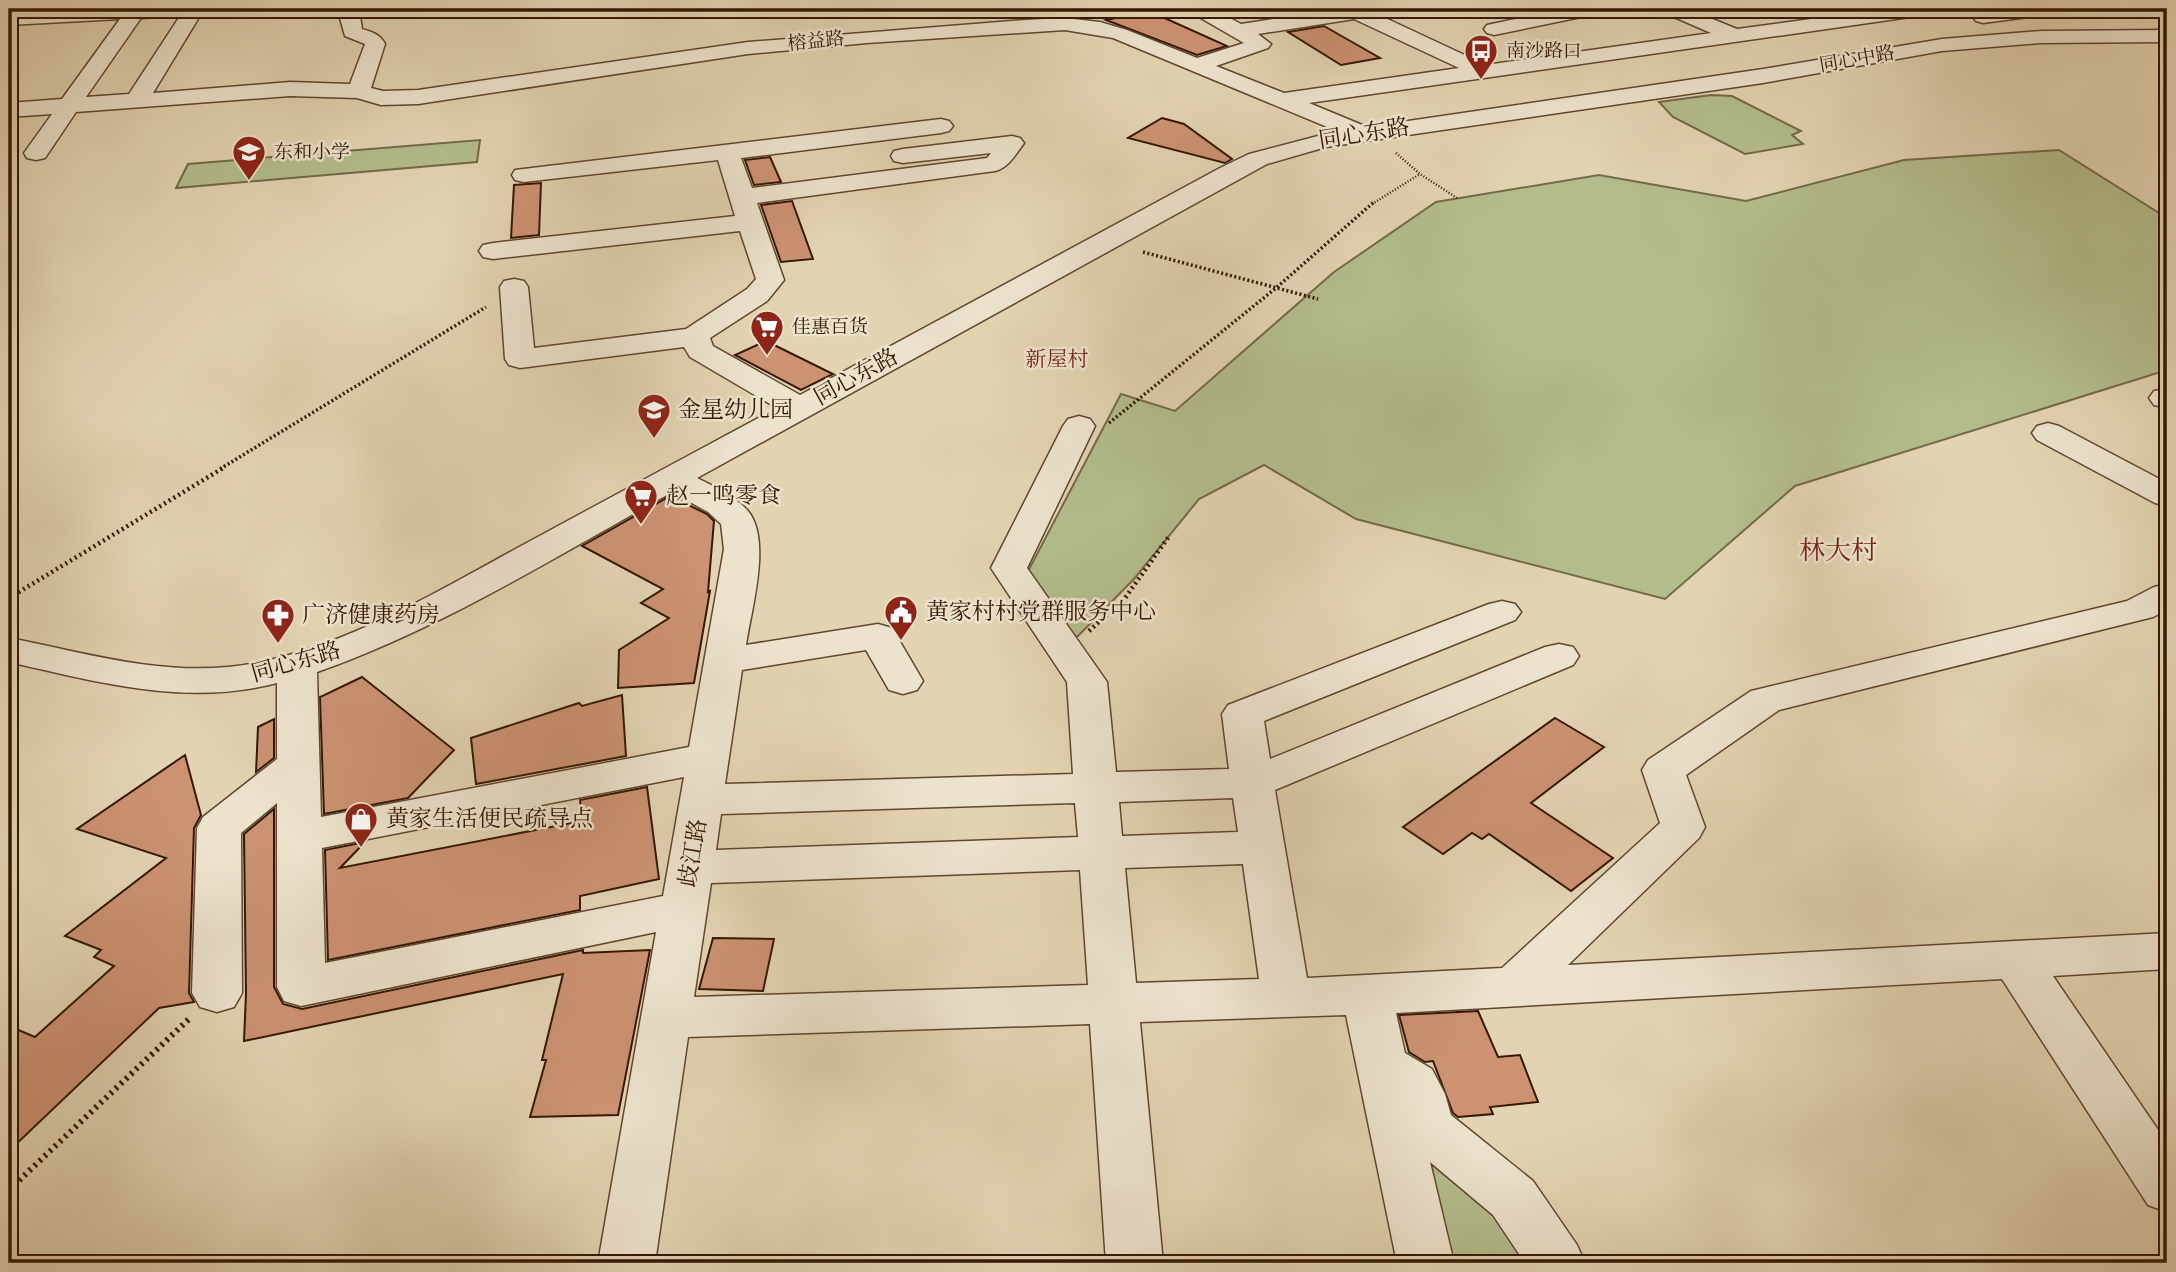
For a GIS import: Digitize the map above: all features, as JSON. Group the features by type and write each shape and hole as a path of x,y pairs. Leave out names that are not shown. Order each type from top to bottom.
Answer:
{"street":[{"path":"9,19 194,9"},
{"path":"137,100 194,9"},
{"path":"342,9 350,16 352,32 373,40 375,44 359,91"},
{"path":"1494,29 1591,9"},
{"path":"1672,9 1809,68"},
{"path":"1964,20 2044,9"},
{"path":"36,153 135,11"},
{"path":"1206,13 1237,21 1354,11 1443,51 1550,107"},
{"path":"1283,100 1732,35 1930,16"},
{"path":"1762,47 1930,16"},
{"path":"2095,18 2143,35"},
{"path":"1196,65 1261,44 1237,21"},
{"name":"榕益路","path":"9,110 265,89 359,91 382,98 418,97 746,48 848,37 1065,24 1100,28 1120,34 1368,132"},
{"name":"同心中路","path":"1550,107 1942,45 1989,40 2167,36"},
{"path":"1407,57 1443,51"},
{"path":"1383,61 1420,80"},
{"name":"同心东路","path":"9,650 102,669 191,681 260,675 357,644 426,611 1258,159 1324,140 1368,132 1550,107"},
{"path":"494,251 740,187 941,126"},
{"path":"524,175 740,187 995,164 1012,143 740,187"},
{"path":"514,289 520,359 696,337 707,325 757,295 770,280 740,187"},
{"path":"696,337 696,345 701,351 800,408"},
{"path":"1079,426 1009,568 1087,682 1136,1263"},
{"path":"2048,433 2167,496"},
{"name":"歧江路","path":"625,1263 742,549 740,527 726,509 672,478"},
{"path":"1515,986 1684,827 1663,770 1765,700 2140,609 2167,595"},
{"path":"1286,998 1242,714 1502,612"},
{"path":"724,661 877,636 903,681"},
{"path":"299,837 705,779 1096,788 1253,783 1559,656"},
{"path":"297,665 301,987 687,888 1101,853 1263,847"},
{"path":"217,993 219,828 287,771"},
{"path":"665,1018 1367,995 2167,951"},
{"path":"2015,959 2167,1188"},
{"path":"1367,995 1424,1263"},
{"path":"1382,1066 1394,1070 1413,1084 1419,1094 1428,1128 1513,1198 1557,1263"}],"path":[{"path":"1368,132 1420,174 1457,198"},
{"path":"1079,426 1104,427 1276,288 1379,198 1420,174"},
{"path":"1104,241 1318,299"},
{"path":"9,598 514,289"},
{"path":"1064,651 1125,598 1170,535"},
{"path":"9,1190 217,993"}],"green space":[{"path":"1711,95 1732,96 1801,131 1792,135 1803,144 1745,154 1673,117 1659,102"},
{"path":"480,140 477,162 176,188 188,164"},
{"path":"2059,150 2167,218 2167,370 1795,486 1665,599 1356,519 1264,465 1199,499 1134,579 1078,636 1038,639 1014,598 1121,394 1175,411 1334,272 1436,202 1599,175 1746,201 1904,160"},
{"path":"1417,1141 1503,1207 1541,1263 1441,1263"}],"building":[{"path":"1149,11 1227,46 1197,55 1106,20"},
{"path":"1324,26 1380,58 1341,65 1288,32"},
{"path":"1162,118 1184,124 1232,159 1225,163 1128,138"},
{"path":"770,157 781,182 754,185 745,160"},
{"path":"541,183 539,235 511,238 514,185"},
{"path":"792,201 813,259 781,262 761,205"},
{"path":"766,341 833,374 801,390 735,355"},
{"path":"670,496 707,514 714,521 708,592 710,591 694,683 618,688 619,650 669,618 641,603 663,589 582,546"},
{"path":"362,677 454,750 408,798 324,814 320,697"},
{"path":"622,695 626,756 476,784 471,738 579,703 582,706"},
{"path":"1555,718 1604,747 1531,803 1613,858 1571,891 1489,834 1482,839 1472,833 1443,854 1403,827"},
{"path":"274,719 274,758 256,772 258,727"},
{"path":"185,755 201,815 194,828 189,993 194,1002 159,1008 9,1151 9,1026 35,1037 114,966 94,957 101,950 65,936 166,858 77,829"},
{"path":"647,787 659,879 580,896 580,910 328,960 325,850 365,842 340,868 582,821 580,800"},
{"path":"274,809 274,987 283,1004 302,1009 583,950 583,953 650,950 618,1115 530,1117 546,1060 542,1060 563,974 244,1041 244,834"},
{"path":"713,938 774,939 763,991 699,989"},
{"path":"1478,1011 1498,1057 1520,1055 1538,1102 1490,1107 1493,1114 1458,1117 1453,1113 1433,1061 1425,1062 1409,1052 1399,1015"}],"place":[{"name":"南沙路口","path":"1481,81"},
{"name":"东和小学","path":"249,182"},
{"name":"佳惠百货","path":"767,357"},
{"name":"金星幼儿园","path":"654,440"},
{"name":"赵一鸣零食","path":"641,526"},
{"name":"黄家村村党群服务中心","path":"901,642"},
{"name":"广济健康药房","path":"278,645"},
{"name":"黄家生活便民疏导点","path":"361,849"}],"district":[{"name":"新屋村","path":"1057,360"},
{"name":"林大村","path":"1838,551"}]}
